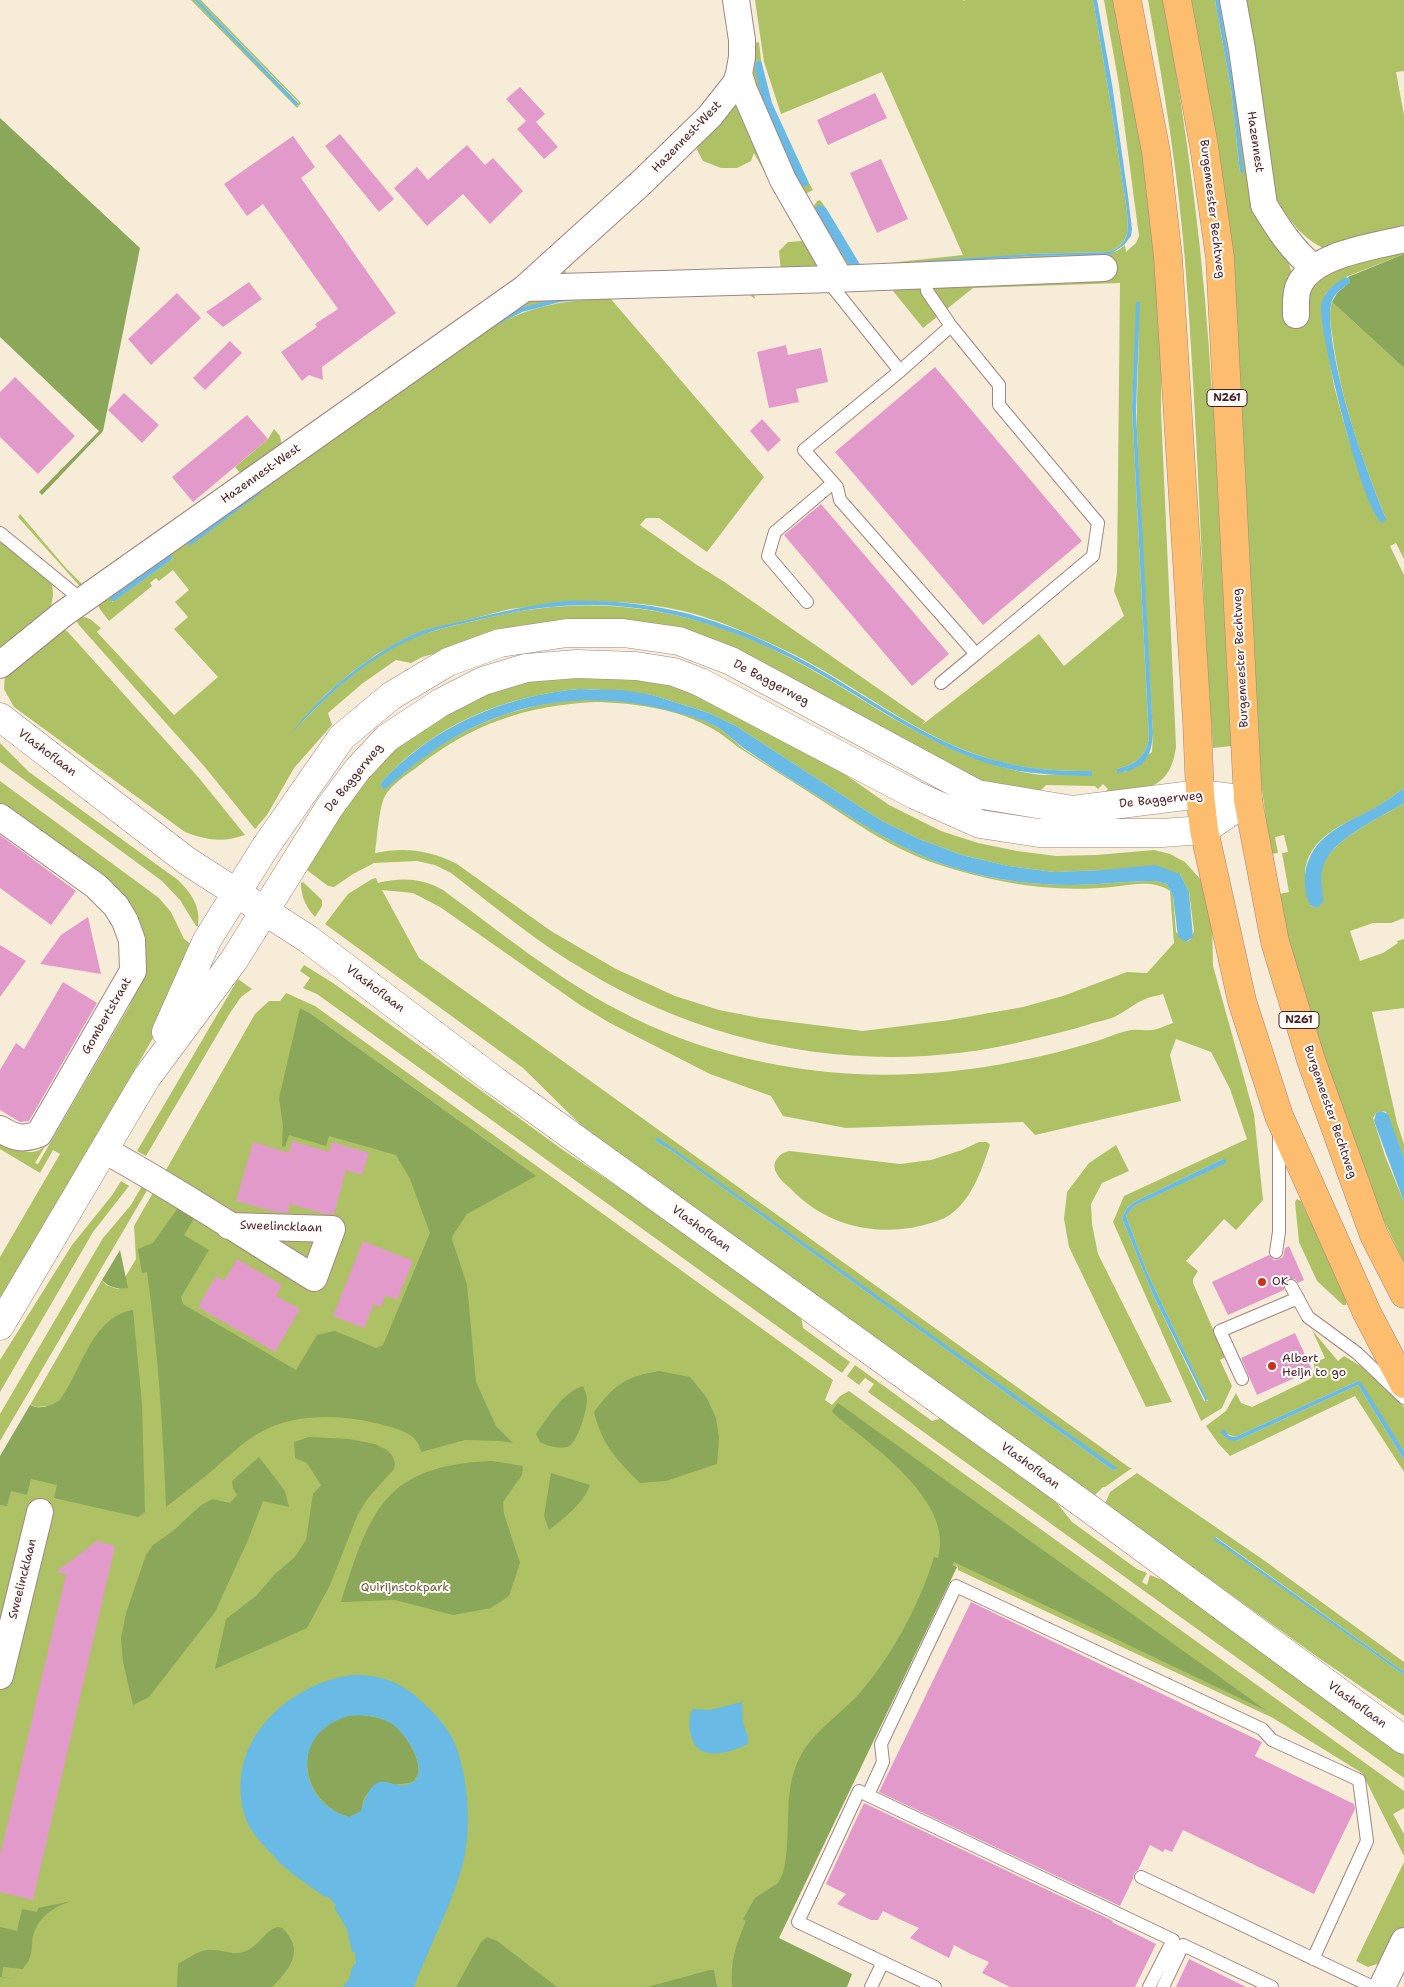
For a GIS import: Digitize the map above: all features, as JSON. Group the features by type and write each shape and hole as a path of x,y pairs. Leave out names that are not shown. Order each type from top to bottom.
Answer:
{"main road":[{"path":"1127,0 1156,152 1168,257 1198,722 1200,794 1204,830 1242,1001 1279,1116 1366,1313 1404,1384"},
{"name":"Burgemeester Bechtweg","path":"1177,0 1204,146 1220,258 1248,800 1275,942 1311,1060 1374,1235 1404,1294"}],"street":[{"path":"736,0 742,40 740,74 744,90 783,180 836,279"},
{"name":"Hazennest","path":"1233,0 1242,49 1264,205 1277,228 1313,268"},
{"name":"Hazennest-West","path":"0,664 83,601 525,288 642,182 710,116 728,94 740,74"},
{"path":"1296,316 1298,288 1304,277 1313,268 1334,257 1404,239"},
{"path":"525,288 836,279 1104,268"},
{"name":"De Baggerweg","path":"237,893 274,835 342,737 391,696 448,662 500,643 567,633 623,633 679,640 731,661 977,794 1073,810 1200,794 1248,800"},
{"name":"De Baggerweg","path":"265,911 329,808 357,770 387,738 440,703 483,681 526,668 577,664 636,666 674,672 700,682 915,794 980,824 1039,833 1162,833 1204,830"},
{"name":"Vlashoflaan","path":"0,717 187,861 308,939 494,1080 1090,1509 1404,1740"},
{"path":"1204,830 1248,800"},
{"name":"Gombertstraat","path":"0,817 96,886 116,906 125,921 132,940 133,971 39,1134 25,1138 0,1129"},
{"path":"147,1077 207,940 237,893"},
{"path":"0,1326 147,1077 234,960 265,911"},
{"name":"Sweelincklaan","path":"104,1150 143,1171 229,1226"},
{"name":"Sweelincklaan","path":"0,1676 40,1512"},
{"path":"1382,1987 1404,1941"}],"lane":[{"path":"926,275 927,291 951,326 999,385 999,405 1098,523 1093,556 941,683"},
{"path":"836,279 834,290 900,371"},
{"path":"951,326 900,371 804,450 837,487 840,500 976,654"},
{"path":"807,602 768,556 775,532 833,483"},
{"path":"0,533 83,601"},
{"path":"1276,1252 1279,1232 1279,1116"},
{"path":"1292,1286 1308,1317 1357,1353 1404,1398"},
{"path":"1242,1379 1220,1331 1298,1298"},
{"path":"868,1795 883,1762 881,1744 956,1586 1262,1729 1272,1740 1359,1780 1367,1841 1313,1959"},
{"path":"935,1987 798,1922 859,1791 1173,1940 1150,1987"},
{"path":"1141,1877 1374,1987"},
{"path":"1164,1987 1183,1945 1272,1987"},
{"path":"871,1987 883,1962"}],"green space":[{"path":"191,0 194,0 297,106 299,103 198,0 201,0 301,103 297,108"},
{"path":"755,0 1093,0 1126,203 1128,227 1123,242 1109,252 1029,254 915,265 1032,256 1094,255 1117,251 1125,245 1126,252 1136,243 1139,236 1119,85 1104,0 1121,0 1162,284 1161,411 1176,747 1173,762 1167,773 1160,781 1141,790 1103,794 1108,789 1103,784 1098,789 1095,786 1046,785 1036,795 980,783 735,654 502,636 422,657 411,663 396,660 363,683 328,713 332,725 294,768 267,815 255,829 204,766 78,624 77,615 90,619 101,628 97,632 174,715 218,677 174,629 188,617 175,602 189,590 173,570 159,581 156,578 150,583 152,586 109,621 99,608 98,597 509,307 538,297 754,291 755,299 750,295 752,293 576,296 523,307 487,330 518,315 547,306 610,298 764,477 707,552 659,518 646,518 640,525 925,721 922,725 1039,634 1064,666 1124,616 1114,591 1117,573 1120,283 973,288 923,328 893,291 893,288 852,273 810,212 817,201 820,200 826,208 818,205 849,265 861,266 963,255 882,72 781,114 764,62","holes":["1137,302 1139,334 1137,430 1153,734 1152,752 1125,772 1117,769 1129,765 1142,756 1149,739 1132,407","170,554 173,558 112,602 114,594","596,601 653,605 695,614 745,632 793,654 920,729 973,753 1024,767 1092,771 1044,775 1011,769 965,755 914,730 792,659 720,627 683,617 607,606 569,606 530,610 491,617 415,637 381,654 350,677 295,730 325,695 377,654 414,634 510,609"]},
{"path":"1148,0 1164,0 1194,197 1205,296 1213,396 1232,746 1213,748 1185,261 1170,130"},
{"path":"1190,0 1215,0 1231,89 1240,172 1242,174 1233,83 1219,0 1404,0 1404,71 1396,72 1404,115 1404,225 1323,248 1302,234 1279,204 1259,171 1292,273 1308,295 1321,275 1404,246 1404,254 1346,277 1326,293 1321,308 1334,386 1347,434 1367,493 1386,519 1361,453 1341,386 1331,325 1330,311 1332,302 1404,368 1404,559 1396,543 1390,546 1404,575 1404,788 1372,810 1350,820 1329,833 1312,851 1307,861 1305,874 1310,905 1317,908 1323,900 1322,868 1335,848 1357,831 1404,803 1404,918 1391,923 1373,923 1350,931 1360,961 1383,953 1398,943 1397,941 1404,939 1404,1008 1372,1012 1397,1123 1404,1144 1404,1158 1386,1112 1376,1113 1373,1118 1385,1156 1404,1202 1404,1263 1371,1193 1349,1137 1297,978 1279,894 1289,892 1282,853 1288,852 1284,835 1275,837 1278,853 1271,854 1256,747"},
{"path":"759,42 761,60 756,62 755,65 762,95 806,186 809,183 813,190 801,196 752,89 753,43"},
{"path":"735,96 828,269 546,282","holes":["699,144 697,150 703,161 721,168 737,168 751,161 754,153 802,241 788,242 779,251 781,271 567,275 564,268"]},
{"path":"0,118 140,248 103,431 42,495 39,492 99,431 0,337"},
{"path":"1404,254 1404,368 1332,302 1337,293 1350,282 1348,277"},
{"path":"274,429 280,436 282,447 243,476 235,467 268,439"},
{"path":"20,514 65,567 85,587 85,592 18,517"},
{"path":"3,542 52,582 53,595 50,614 0,653 0,543"},
{"path":"63,629 68,632 199,778 245,835 215,840 185,832 14,707 4,689 5,675"},
{"path":"543,676 660,679 793,738 889,805 941,831 978,843 1056,856 1097,855 1154,850 1170,854 1185,862 1202,881 1212,917 1213,966 1254,1114 1263,1200 1236,1230 1224,1219 1186,1261 1198,1271 1193,1279 1193,1283 1225,1357 1220,1360 1232,1386 1222,1408 1201,1421 1113,1222 1124,1196 1247,1139 1230,1089 1211,1052 1176,1039 1170,1055 1181,1101 1035,1135 1023,1122 846,1128 783,1116 771,1096 710,1074 610,1023 580,1005 440,907 413,893 382,890 419,958 1132,1468 1103,1487 1094,1496 619,1154 580,1124 523,1068 325,924 348,894 372,879 376,878 378,883 403,879 428,883 443,890 550,969 618,1010 665,1032 713,1049 763,1062 813,1070 864,1074 915,1074 966,1070 1037,1057 1127,1031 1154,1030 1173,1023 1163,994 1144,1000 1106,1020 1029,1040 972,1051 915,1056 857,1056 800,1050 744,1038 690,1021 637,998 586,971 551,949 451,873 435,865 417,861 374,863 334,887 328,886 303,867 387,751 472,698","holes":["593,689 652,695 709,713 736,726 882,821 919,839 962,855 1008,866 1054,872 1103,870 1180,874 1189,892 1194,931 1191,939 1186,942 1176,932 1173,896 1167,884 1154,881 1080,885 1035,884 983,876 950,867 903,847 859,822 745,750 726,733 712,724 679,712 655,706 627,701 569,701 540,705 512,712 485,722 434,750 384,789 380,784 400,764 445,730 470,717 496,707 551,693","596,702 657,708 700,722 877,836 906,852 958,871 1023,885 1067,889 1090,889 1142,884 1163,887 1170,891 1174,943 1147,973 1127,972 1063,996 1023,1007 950,1020 863,1031 760,1018 719,1010 675,996 616,969 551,931 457,864 447,859 407,850 375,853 383,801 391,788 403,777 437,753 479,729 523,713 546,707","657,1138 1116,1469 1114,1471 669,1149 655,1141","1223,1159 1225,1163 1134,1206 1126,1216 1147,1272 1208,1401 1204,1401 1154,1297 1122,1218 1127,1208 1134,1202"]},
{"path":"0,743 29,772 178,880 194,900 198,912 198,926 196,926 180,900 162,881 0,762"},
{"path":"0,781 159,898 171,912 184,939 196,948 183,986 0,1303 0,1257 60,1154 53,1150 40,1173 0,1149 0,1139 18,1149 30,1152 42,1148 47,1143 35,1163 38,1164 129,1007 142,976 145,946 138,917 130,903 119,890 0,804"},
{"path":"303,882 322,900 322,906 315,917 303,897 301,883"},
{"path":"304,965 333,983 563,1150 675,1225 801,1316 803,1328 850,1362 842,1373 317,994 303,988 310,978 300,971"},
{"path":"238,979 252,989 241,997 230,1013 146,1156 137,1151"},
{"name":"Quirijnstokpark","path":"286,993 315,1006 833,1380 825,1400 832,1405 840,1396 849,1391 1404,1791 1404,1808 1393,1814 1404,1834 1404,1856 1362,1773 1273,1718 958,1570 958,1567 953,1565 954,1561 1264,1709 973,1508 775,1941 832,1987 0,1987 0,1490 49,1406 37,1407 30,1405 102,1280 106,1285 118,1289 136,1259 134,1226 255,1014 269,1001 280,1001","holes":["300,1008 310,1013 536,1176"]},
{"path":"300,1008 310,1013 536,1176 467,1214 452,1239 467,1285 476,1382 496,1426 513,1443 465,1440 421,1452 416,1440 412,1436 395,1428 368,1421 336,1417 304,1418 273,1426 252,1437 166,1507 162,1418 154,1331 147,1272 142,1273 138,1249 153,1243 180,1205 196,1215 184,1235 209,1250 181,1297 183,1304 296,1370 317,1335 335,1331 376,1348 383,1345 430,1233 410,1179 396,1155 329,1136 326,1146 289,1135 285,1147 282,1146 283,1126 279,1098"},
{"path":"979,1142 987,1142 990,1145 975,1183 958,1208 940,1220 902,1229 867,1228 850,1225 834,1219 804,1201 780,1179 775,1168 777,1158 783,1153 790,1151 900,1164 931,1160 962,1150"},
{"path":"1116,1145 1129,1171 1102,1183 1091,1204 1092,1224 1098,1254 1172,1402 1146,1407 1069,1247 1064,1219 1067,1192 1089,1163"},
{"path":"121,1181 129,1186 93,1232 0,1392 0,1360 72,1245 113,1194"},
{"path":"143,1184 149,1187 0,1441 0,1414 103,1238 131,1205"},
{"path":"1297,1199 1301,1201 1347,1300 1346,1305 1343,1305 1317,1281 1299,1242 1295,1202"},
{"path":"120,1250 128,1288 114,1287 102,1280"},
{"path":"133,1310 142,1404 145,1512 138,1517 54,1498 57,1485 31,1479 27,1495 11,1491 7,1506 0,1505 0,1456 30,1405 45,1407 60,1400 97,1334 119,1314"},
{"path":"1312,1330 1338,1361 1344,1356 1362,1367 1404,1407 1404,1451 1358,1381 1235,1437 1220,1431 1236,1441 1358,1385 1404,1460 1404,1472 1355,1396 1230,1456 1206,1426 1226,1411 1236,1393 1241,1403 1252,1407 1310,1379 1314,1372 1314,1363 1325,1358"},
{"path":"855,1365 932,1421 942,1418 1053,1498 1072,1522 1137,1569 1147,1573 1142,1582 1147,1585 1150,1575 1174,1585 1346,1711 1404,1755 1404,1778 868,1392 874,1384 865,1378 859,1385 847,1376"},
{"path":"659,1371 690,1377 707,1398 716,1418 719,1438 717,1464 666,1481 640,1483 611,1451 601,1434 594,1412 608,1395 622,1383 637,1376"},
{"path":"583,1386 587,1397 586,1409 575,1439 567,1447 561,1448 540,1442 536,1434 551,1413 569,1394"},
{"path":"838,1403 1267,1711 954,1562 953,1565 957,1567 779,1938 852,1974 847,1987 732,1987 734,1953 746,1921 743,1919 755,1898 778,1883 783,1873 786,1859 791,1785 800,1757 811,1740 857,1696 881,1666 903,1631 921,1593 934,1557 938,1558 940,1537 934,1516 923,1496 888,1459 834,1414 832,1411"},
{"path":"309,1437 349,1439 375,1444 392,1455 395,1462 394,1469 368,1498 358,1514 330,1585 307,1628 215,1669 226,1619 256,1596 274,1575 295,1557 306,1540 313,1494 321,1485 307,1463 295,1458 294,1442"},
{"path":"259,1457 285,1491 289,1507 263,1501 248,1540 215,1612 149,1697 133,1705 123,1662 121,1638 126,1613 146,1555 153,1545 173,1531 200,1506 212,1499 230,1503 237,1495 232,1481"},
{"path":"492,1461 523,1466 522,1475 503,1502 504,1514 520,1563 509,1596 491,1608 453,1615 395,1600 341,1602 351,1570 373,1518 387,1499 404,1483 427,1472 456,1464"},
{"path":"551,1473 590,1485 578,1504 549,1530 544,1516"},
{"path":"1137,1473 1265,1561 1404,1662 1404,1672 1216,1537 1214,1539 1404,1675 1404,1716 1319,1658 1105,1504 1110,1492"},
{"path":"360,1715 384,1720 396,1727 414,1751 419,1769 417,1776 412,1782 374,1785 364,1798 361,1811 349,1817 330,1807 316,1793 309,1776 308,1759 312,1742 322,1728 338,1718"},
{"path":"1404,1862 1404,1930 1389,1960 1368,1967 1356,1961"},
{"path":"72,1901 57,1907 44,1916 36,1928 30,1958 23,1969 3,1967 2,1977 14,1979 0,1977 0,1927 17,1931 22,1909 37,1912 38,1908"},
{"path":"278,1927 282,1928 289,1936 294,1951 290,1966 272,1987 177,1987 178,1964 207,1950 241,1953 251,1949 269,1931"},
{"path":"487,1937 497,1941 557,1987 456,1987 481,1942"},
{"path":"714,1970 717,1987 647,1987"}],"water":[{"path":"194,0 198,0 299,104 296,106"},
{"path":"1093,0 1097,0 1112,84 1128,196 1132,229 1131,236 1124,245 1109,255 1032,256 914,265 914,263 925,261 1029,254 1109,252 1123,243 1127,234 1128,220"},
{"path":"1215,0 1219,0 1233,83 1244,172 1242,174 1240,172 1231,89"},
{"path":"761,60 772,103 809,183 807,186 801,186 794,174 766,110 755,65 756,62"},
{"path":"818,205 826,208 861,266 853,268 849,265 818,215 815,209"},
{"path":"1346,277 1350,279 1350,282 1335,295 1331,305 1332,339 1347,408 1361,453 1386,519 1383,523 1375,513 1354,459 1327,352 1321,308 1322,303 1326,293"},
{"path":"752,293 750,295 595,299 560,302 522,312 487,330 509,313 523,307 559,298"},
{"path":"1136,302 1140,302 1136,412 1153,734 1148,756 1144,761 1134,769 1117,773 1117,769 1129,765 1142,756 1149,739 1132,407"},
{"path":"259,490 261,493 190,546 188,544 189,541"},
{"path":"170,554 173,558 167,563 114,601 111,601 110,599 114,594"},
{"path":"564,601 595,601 654,606 710,620 765,641 793,655 947,743 974,754 1013,765 1047,770 1092,771 1092,776 1029,772 1009,769 979,760 950,749 923,735 789,657 752,640 716,626 680,616 607,605 569,605 531,609 452,626 414,638 362,668 332,693 290,735 316,705 345,678 377,654 412,635 424,630 501,612"},
{"path":"579,689 622,690 652,695 709,713 736,726 882,821 919,839 962,855 1008,866 1054,872 1155,865 1180,874 1189,892 1193,937 1186,942 1178,937 1173,896 1167,884 1154,881 1080,885 1035,884 983,876 950,867 903,847 859,822 742,747 719,728 692,717 649,706 595,700 569,701 516,711 466,731 444,743 384,790 380,784 422,746 470,718 496,707 523,699"},
{"path":"1404,788 1404,803 1358,830 1336,847 1328,857 1322,871 1323,902 1317,908 1310,905 1307,898 1305,875 1313,851 1320,842 1339,827 1392,797"},
{"path":"1381,1111 1388,1114 1404,1158 1404,1202 1374,1121 1376,1113"},
{"path":"657,1137 1117,1468 1114,1471 669,1149 655,1141"},
{"path":"1223,1159 1226,1160 1226,1163 1134,1206 1126,1216 1147,1272 1207,1399 1206,1402 1154,1297 1122,1218 1127,1208 1134,1202"},
{"path":"1358,1381 1363,1385 1404,1451 1404,1460 1358,1385 1236,1441 1229,1440 1220,1432 1224,1429 1229,1436 1235,1437"},
{"path":"1215,1537 1404,1672 1404,1675 1213,1539"},
{"path":"352,1675 373,1676 388,1680 404,1688 438,1717 445,1726 457,1749 461,1764 465,1780 468,1813 464,1859 448,1908 414,1987 343,1987 349,1979 353,1965 356,1964 355,1952 352,1952 347,1929 334,1907 336,1905 327,1896 325,1897 279,1863 252,1830 243,1809 240,1784 245,1758 253,1740 279,1708 313,1686","holes":["354,1715 376,1717 396,1727 414,1751 419,1768 418,1776 413,1782 405,1785 379,1782 373,1786 367,1795 361,1811 349,1817 331,1809 318,1797 310,1782 307,1766 309,1750 317,1736 330,1724"]},
{"path":"742,1702 743,1723 748,1737 748,1744 715,1754 700,1750 690,1732 689,1725 693,1709 709,1710"}],"building":[{"path":"520,87 545,114 536,122 558,147 544,159 517,129 526,121 506,99"},
{"path":"875,93 887,118 828,145 817,120"},
{"path":"340,134 394,199 379,212 325,146"},
{"path":"293,136 315,167 301,178 396,313 322,367 323,380 309,375 302,381 281,352 317,327 315,324 338,309 263,204 247,216 224,184"},
{"path":"467,145 485,165 493,158 523,191 490,224 463,194 427,226 394,188 417,167 428,180"},
{"path":"881,159 908,219 877,233 850,173"},
{"path":"249,282 262,299 223,327 206,312"},
{"path":"177,293 201,318 151,365 128,339"},
{"path":"230,341 242,353 205,390 193,378"},
{"path":"786,345 788,355 821,348 828,382 796,389 799,402 769,408 757,352"},
{"path":"935,367 1082,541 983,625 835,452"},
{"path":"15,377 75,436 38,474 0,437 0,392"},
{"path":"124,393 159,425 142,443 108,410"},
{"path":"247,415 268,439 193,502 172,477"},
{"path":"762,419 781,440 768,452 750,431"},
{"path":"821,504 949,654 912,686 784,535"},
{"path":"0,835 76,891 51,925 0,888"},
{"path":"88,917 101,974 40,964 61,935"},
{"path":"0,945 26,961 0,997"},
{"path":"63,982 97,1003 29,1121 20,1122 0,1110 0,1070 16,1043 24,1049"},
{"path":"292,1141 329,1152 332,1142 369,1153 362,1175 346,1170 334,1214 325,1214 290,1204 288,1213 276,1212 236,1201 253,1142 289,1153"},
{"path":"363,1241 413,1261 397,1300 386,1295 381,1307 374,1304 364,1328 333,1316"},
{"path":"1289,1246 1304,1280 1298,1283 1295,1279 1288,1279 1284,1282 1284,1290 1228,1315 1212,1282 1269,1255 1274,1260 1279,1259 1283,1257 1285,1248"},
{"path":"237,1259 282,1285 276,1296 300,1309 275,1352 198,1307 216,1276 224,1281"},
{"path":"1295,1333 1312,1370 1257,1395 1241,1358"},
{"path":"97,1541 115,1546 33,1900 0,1892 0,1856 66,1574 56,1572"},
{"path":"971,1602 1262,1742 1255,1756 1354,1804 1355,1809 1314,1894 1183,1830 1172,1852 1165,1849 1163,1852 1150,1845 1138,1870 1134,1873 1120,1906 879,1792"},
{"path":"864,1803 1113,1921 1156,1944 1135,1987 1010,1987 982,1973 989,1962 954,1945 949,1958 910,1938 919,1928 883,1911 878,1920 871,1920 837,1904 846,1894 826,1884"},
{"path":"1189,1959 1246,1987 1176,1987"}],"place":[{"name":"OK","path":"1262,1282"},
{"name":"Albert Heijn to go","path":"1272,1366"}]}
